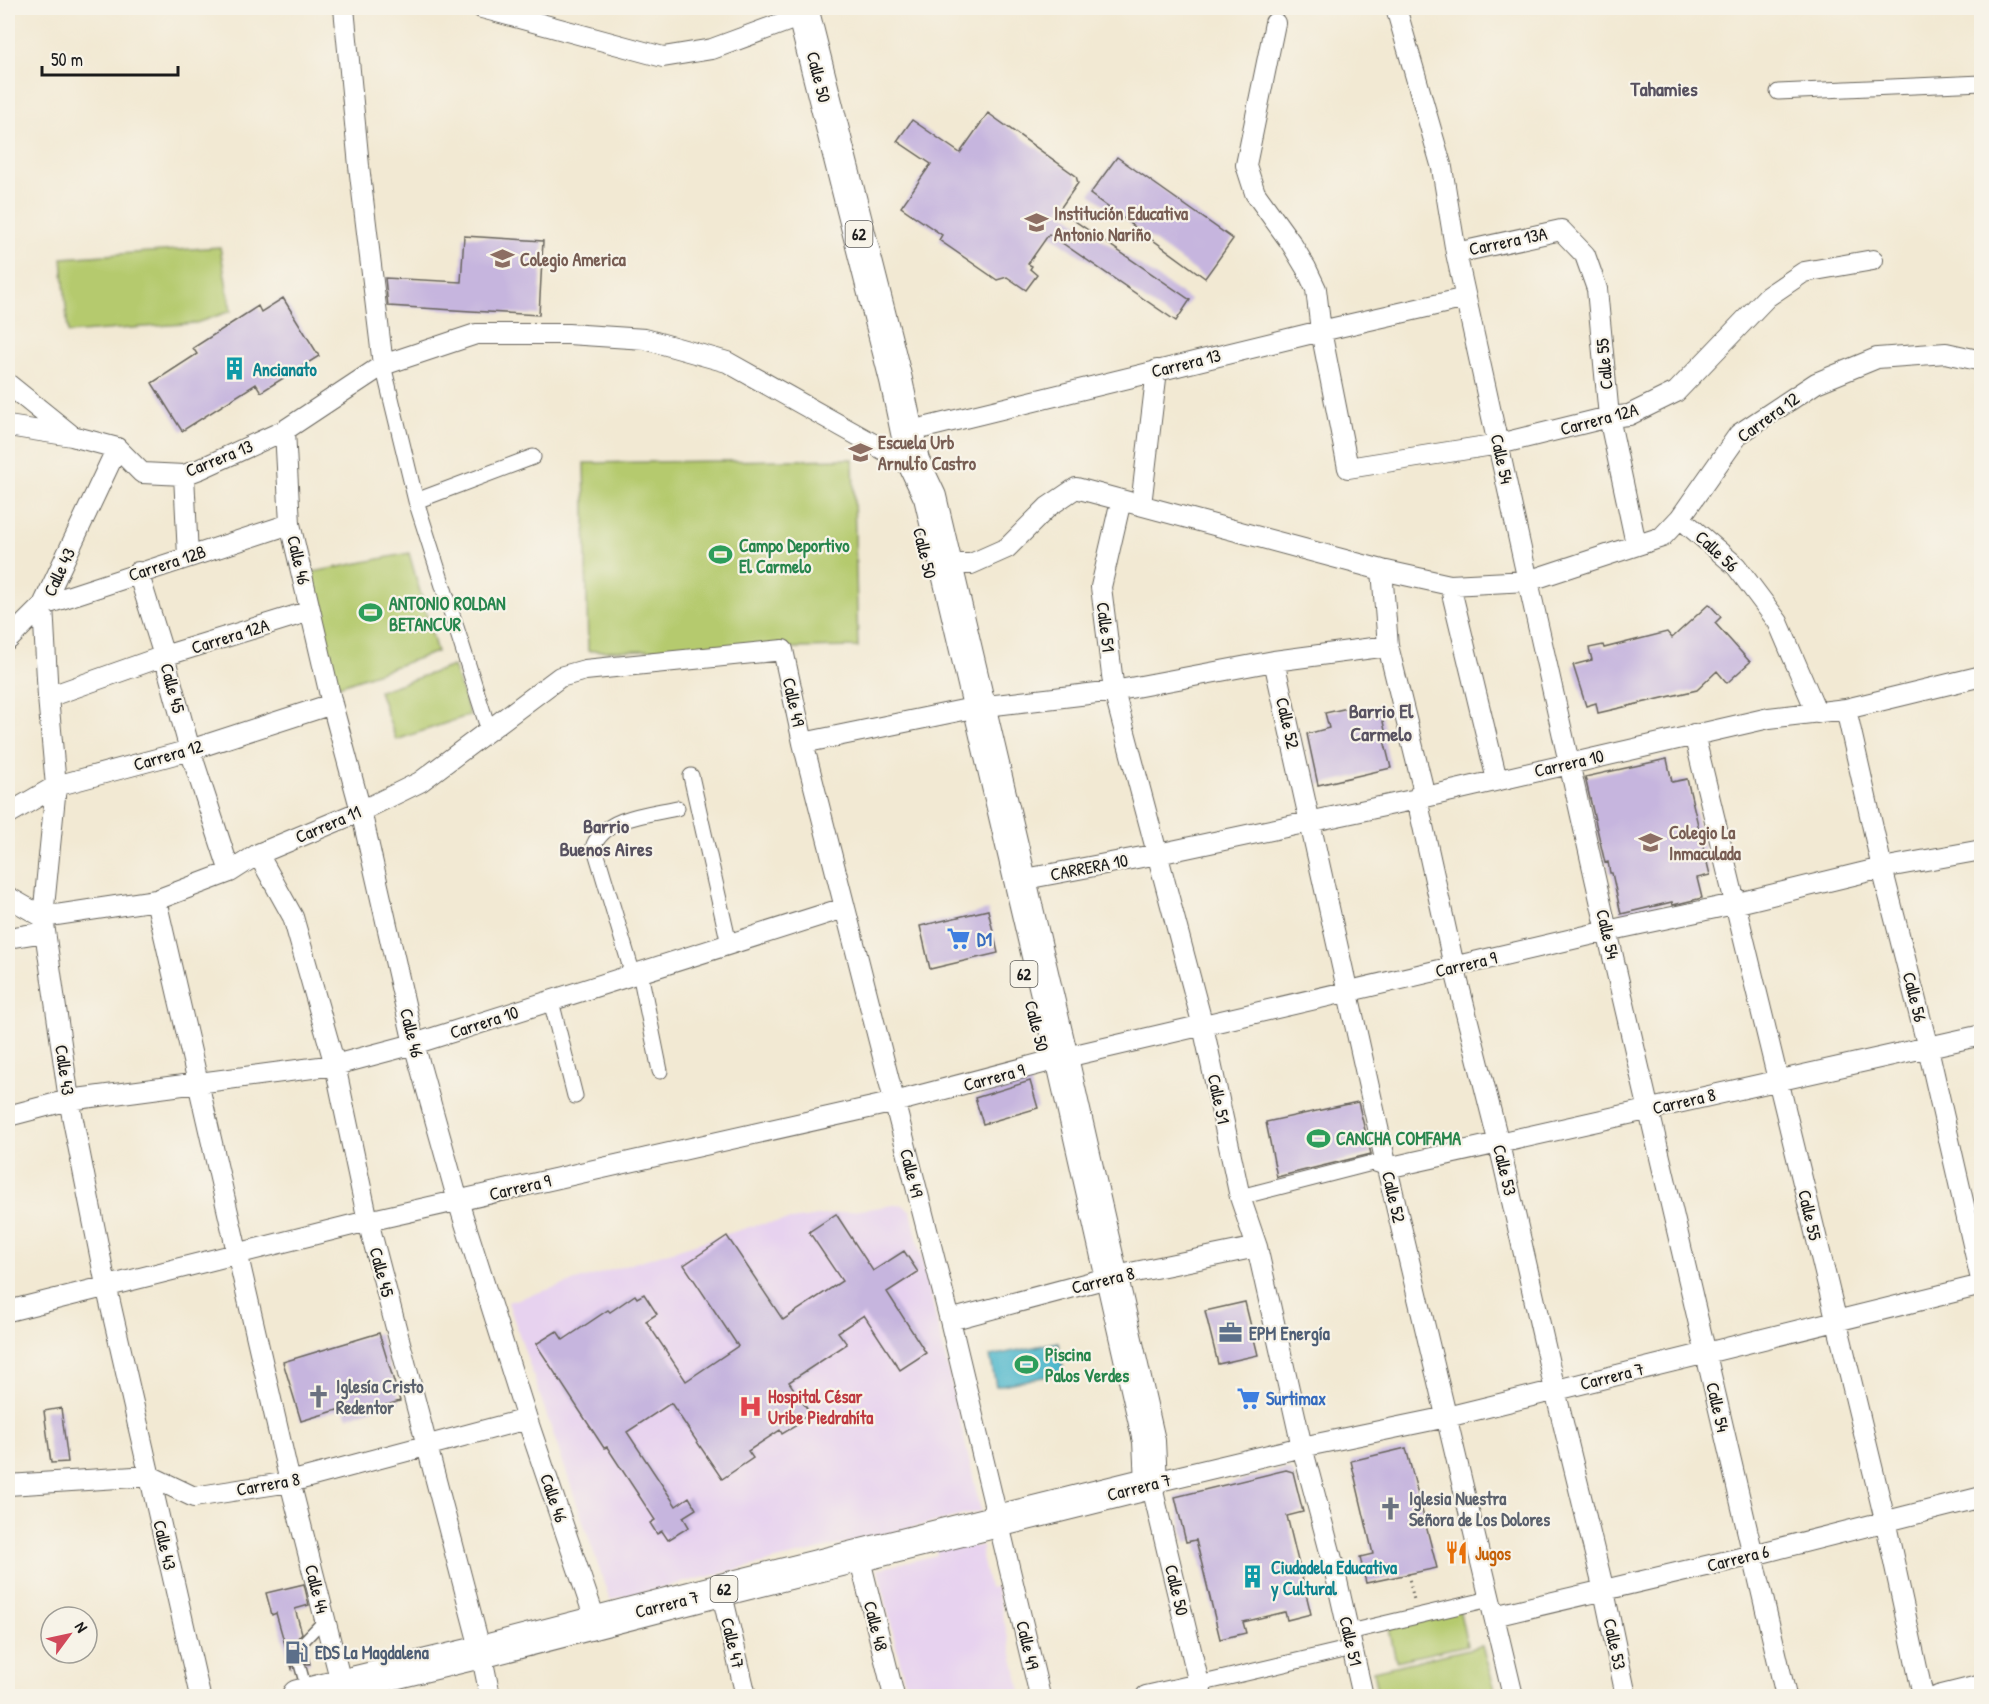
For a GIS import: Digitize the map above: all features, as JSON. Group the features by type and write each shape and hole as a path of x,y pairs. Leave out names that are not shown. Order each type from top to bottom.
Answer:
{"main road":[{"name":"Calle 50","path":"803,11 910,446 930,497 945,564 969,708 1104,1279 1149,1441 1151,1483"},
{"name":"Calle 50","path":"910,446 913,501 969,708 1020,880 1054,1060"},
{"name":"Carrera 7","path":"302,1686 343,1691 596,1622 1151,1483"}],"street":[{"path":"344,8 359,166 383,365 416,501 489,731"},
{"path":"482,8 663,57 712,49 803,11"},
{"name":"Calle 54","path":"1396,8 1442,168 1456,253 1528,581 1607,931 1786,1696"},
{"path":"1275,23 1246,165 1255,193 1291,243 1316,290 1321,331"},
{"path":"1778,92 1982,83"},
{"name":"Carrera 13A","path":"1456,253 1560,230"},
{"name":"Calle 55","path":"1560,230 1585,255 1597,288 1608,417 1636,544"},
{"name":"Carrera 12A","path":"1321,331 1348,468 1499,444 1608,417 1629,415 1676,392 1767,297 1804,272 1873,260"},
{"name":"Carrera 13","path":"117,448 142,473 184,475 285,430 383,365 476,334 568,334 645,339 727,362 893,455 910,446 1157,370 1466,298"},
{"name":"Carrera 12","path":"945,564 971,564 1007,548 1048,507 1076,488 1383,570 1450,585 1528,581 1662,537 1680,518 1739,434 1816,383 1877,358 1946,353 1982,361"},
{"path":"1141,505 1157,370"},
{"path":"8,384 72,436"},
{"path":"8,426 72,436 117,448"},
{"name":"Calle 46","path":"285,430 290,524 332,704 361,811 414,1044 458,1201 526,1419 596,1622"},
{"name":"Calle 43","path":"117,448 44,604 48,697 56,786 44,924 69,1100 106,1285 200,1696"},
{"path":"416,501 533,458"},
{"path":"184,475 188,556"},
{"name":"Calle 51","path":"1121,500 1101,587 1114,691 1203,1026 1239,1197 1257,1247 1302,1447 1363,1696"},
{"name":"Calle 56","path":"1680,518 1736,566 1778,622 1817,713"},
{"name":"Carrera 12B","path":"44,604 290,524"},
{"name":"Calle 53","path":"1383,570 1388,646 1423,788 1417,800 1454,966 1499,1144 1604,1591 1626,1696"},
{"name":"Calle 45","path":"138,573 190,750 230,872"},
{"path":"1450,585 1497,780"},
{"path":"8,640 44,604"},
{"name":"Carrera 12A","path":"48,697 164,656 310,611"},
{"path":"803,743 969,708 1114,691 1274,661 1388,646"},
{"name":"Carrera 11","path":"8,938 44,924 156,900 230,872 258,854 361,811 420,782 560,677 585,670 783,650"},
{"name":"Calle 49","path":"783,650 803,743 950,1320 1040,1696"},
{"name":"Calle 52","path":"1274,661 1347,993 1513,1696"},
{"name":"Carrera 10","path":"1158,854 1417,800 1769,718 1845,710 1981,680"},
{"name":"Carrera 12","path":"8,814 56,786 190,750 332,704"},
{"name":"Calle 56","path":"1845,710 1928,1048 1982,1285"},
{"name":"Calle 55","path":"1694,734 1885,1520 1923,1696"},
{"path":"691,776 729,944"},
{"path":"660,1071 637,974 594,845 598,835 611,825 677,807"},
{"name":"Carrera 9","path":"8,1311 368,1221 895,1102 1054,1060 1347,993 1454,966 1734,904 1882,868 1982,850"},
{"name":"Calle 45","path":"258,854 293,917 335,1065 368,1221 481,1652 490,1696"},
{"name":"CARRERA 10","path":"1020,880 1158,854"},
{"path":"8,897 44,924"},
{"name":"Calle 44","path":"156,900 290,1482 343,1691"},
{"name":"Carrera 10","path":"8,1116 69,1100 335,1065 414,1044 844,908"},
{"path":"551,1001 575,1096"},
{"name":"Carrera 8","path":"1388,1168 1982,1035"},
{"path":"1239,1197 1372,1163 1388,1168"},
{"name":"Carrera 8","path":"950,1320 1104,1279 1257,1247"},
{"name":"Carrera 7","path":"1151,1483 1302,1447 1447,1417 1982,1285"},
{"name":"Carrera 8","path":"8,1485 150,1476 194,1497 290,1482 526,1419"},
{"name":"Calle 50","path":"1151,1483 1200,1690"},
{"name":"Carrera 6","path":"1146,1696 1200,1690 1351,1640 1492,1607 1604,1591 1982,1497"},
{"name":"Calle 48","path":"859,1556 894,1696"},
{"name":"Calle 47","path":"721,1590 746,1696"},
{"path":"1938,1696 1982,1685"}],"lane":[{"path":"304,1641 325,1619"}],"path":[{"path":"1408,1574 1416,1608"}],"shaded area":[{"name":"Hospital César Uribe Piedrahíta","path":"901,1204 911,1211 981,1511 610,1600 508,1302 756,1225"},
{"path":"972,1541 974,1547 982,1545 983,1551 981,1552 989,1588 996,1587 1022,1696 994,1696 992,1693 976,1696 908,1696 878,1569 937,1555 936,1549"}],"green space":[{"path":"220,247 231,311 196,323 68,333 62,258"},
{"name":"Campo Deportivo El Carmelo","path":"853,459 858,647 588,651 584,463"},
{"name":"ANTONIO ROLDAN BETANCUR","path":"409,553 437,652 333,688 308,573"},
{"path":"453,666 470,715 396,740 379,691"},
{"path":"1459,1608 1467,1645 1396,1661 1388,1624"},
{"path":"1482,1646 1497,1696 1378,1696 1373,1671"}],"water":[{"name":"Piscina Palos Verdes","path":"1058,1342 1064,1373 996,1386 990,1356"}],"building":[{"path":"988,113 1076,176 1078,183 1059,210 1190,300 1176,321 1049,234 1028,264 1032,266 1030,269 1037,275 1026,290 1007,277 997,280 939,240 942,235 901,207 931,164 897,141 912,120 960,153"},
{"path":"1117,157 1233,239 1205,278 1090,194"},
{"name":"Colegio America","path":"464,236 543,241 539,315 388,306 385,278 461,282"},
{"name":"Ancianato","path":"283,298 319,356 261,392 256,384 182,431 152,383 197,354 193,348 258,306 261,312"},
{"path":"1709,604 1721,617 1715,623 1750,662 1727,683 1717,671 1697,690 1598,713 1596,703 1586,706 1573,665 1592,660 1589,648 1603,645 1604,648 1667,632 1672,638"},
{"path":"1348,708 1350,715 1380,708 1386,735 1383,736 1391,768 1318,785 1307,734 1329,728 1325,713"},
{"name":"Colegio La Inmaculada","path":"1667,759 1672,782 1687,779 1710,875 1697,878 1702,898 1673,905 1672,902 1621,914 1612,873 1610,873 1608,862 1605,863 1585,777"},
{"name":"D1","path":"988,910 998,953 930,969 920,926"},
{"path":"1030,1081 1038,1108 983,1124 975,1098"},
{"name":"CANCHA COMFAMA","path":"1358,1102 1371,1154 1277,1177 1266,1122"},
{"path":"836,1214 873,1271 904,1251 918,1272 887,1292 926,1353 900,1370 864,1315 838,1332 847,1344 789,1382 810,1413 800,1419 802,1422 782,1434 780,1430 748,1451 753,1458 722,1479 671,1403 627,1432 676,1506 689,1497 696,1509 683,1517 689,1527 668,1540 662,1531 657,1534 650,1523 655,1520 607,1447 604,1448 536,1344 557,1331 563,1340 608,1310 610,1312 635,1295 637,1298 644,1294 657,1314 646,1321 686,1381 738,1346 684,1265 727,1236 783,1320 842,1281 809,1232"},
{"name":"EPM Energía","path":"1245,1302 1258,1355 1218,1364 1205,1311"},
{"path":"379,1333 400,1401 347,1417 344,1408 301,1421 283,1362"},
{"path":"61,1408 68,1462 51,1463 44,1411"},
{"name":"Iglesia Nuestra Señora de Los Dolores","path":"1406,1448 1437,1568 1366,1583 1360,1557 1373,1554 1351,1461"},
{"name":"Ciudadela Educativa y Cultural","path":"1286,1470 1293,1472 1303,1512 1287,1516 1311,1614 1287,1620 1285,1612 1243,1622 1246,1633 1220,1639 1196,1540 1186,1542 1175,1497"},
{"path":"304,1584 309,1605 295,1609 302,1633 297,1643 299,1647 306,1648 310,1664 297,1659 292,1669 276,1613 272,1615 266,1593"}],"place":[{"name":"Institución Educativa Antonio Nariño","path":"1036,223"},
{"name":"Colegio America","path":"502,259"},
{"name":"Ancianato","path":"235,369"},
{"name":"Escuela Urb Arnulfo Castro","path":"860,452"},
{"name":"Campo Deportivo El Carmelo","path":"721,555"},
{"name":"ANTONIO ROLDAN BETANCUR","path":"371,613"},
{"name":"Colegio La Inmaculada","path":"1651,842"},
{"name":"D1","path":"959,939"},
{"name":"CANCHA COMFAMA","path":"1318,1138"},
{"name":"EPM Energía","path":"1231,1333"},
{"name":"Piscina Palos Verdes","path":"1027,1364"},
{"name":"Iglesía Cristo Redentor","path":"318,1396"},
{"name":"Surtimax","path":"1248,1398"},
{"name":"Hospital César Uribe Piedrahíta","path":"750,1406"},
{"name":"Iglesia Nuestra Señora de Los Dolores","path":"1391,1508"},
{"name":"Jugos","path":"1457,1553"},
{"name":"Ciudadela Educativa y Cultural","path":"1253,1577"},
{"name":"EDS La Magdalena","path":"297,1652"}],"district":[{"name":"Tahamies","path":"1664,88"},
{"name":"Barrio El Carmelo","path":"1381,722"},
{"name":"Barrio Buenos Aires","path":"606,836"}]}
